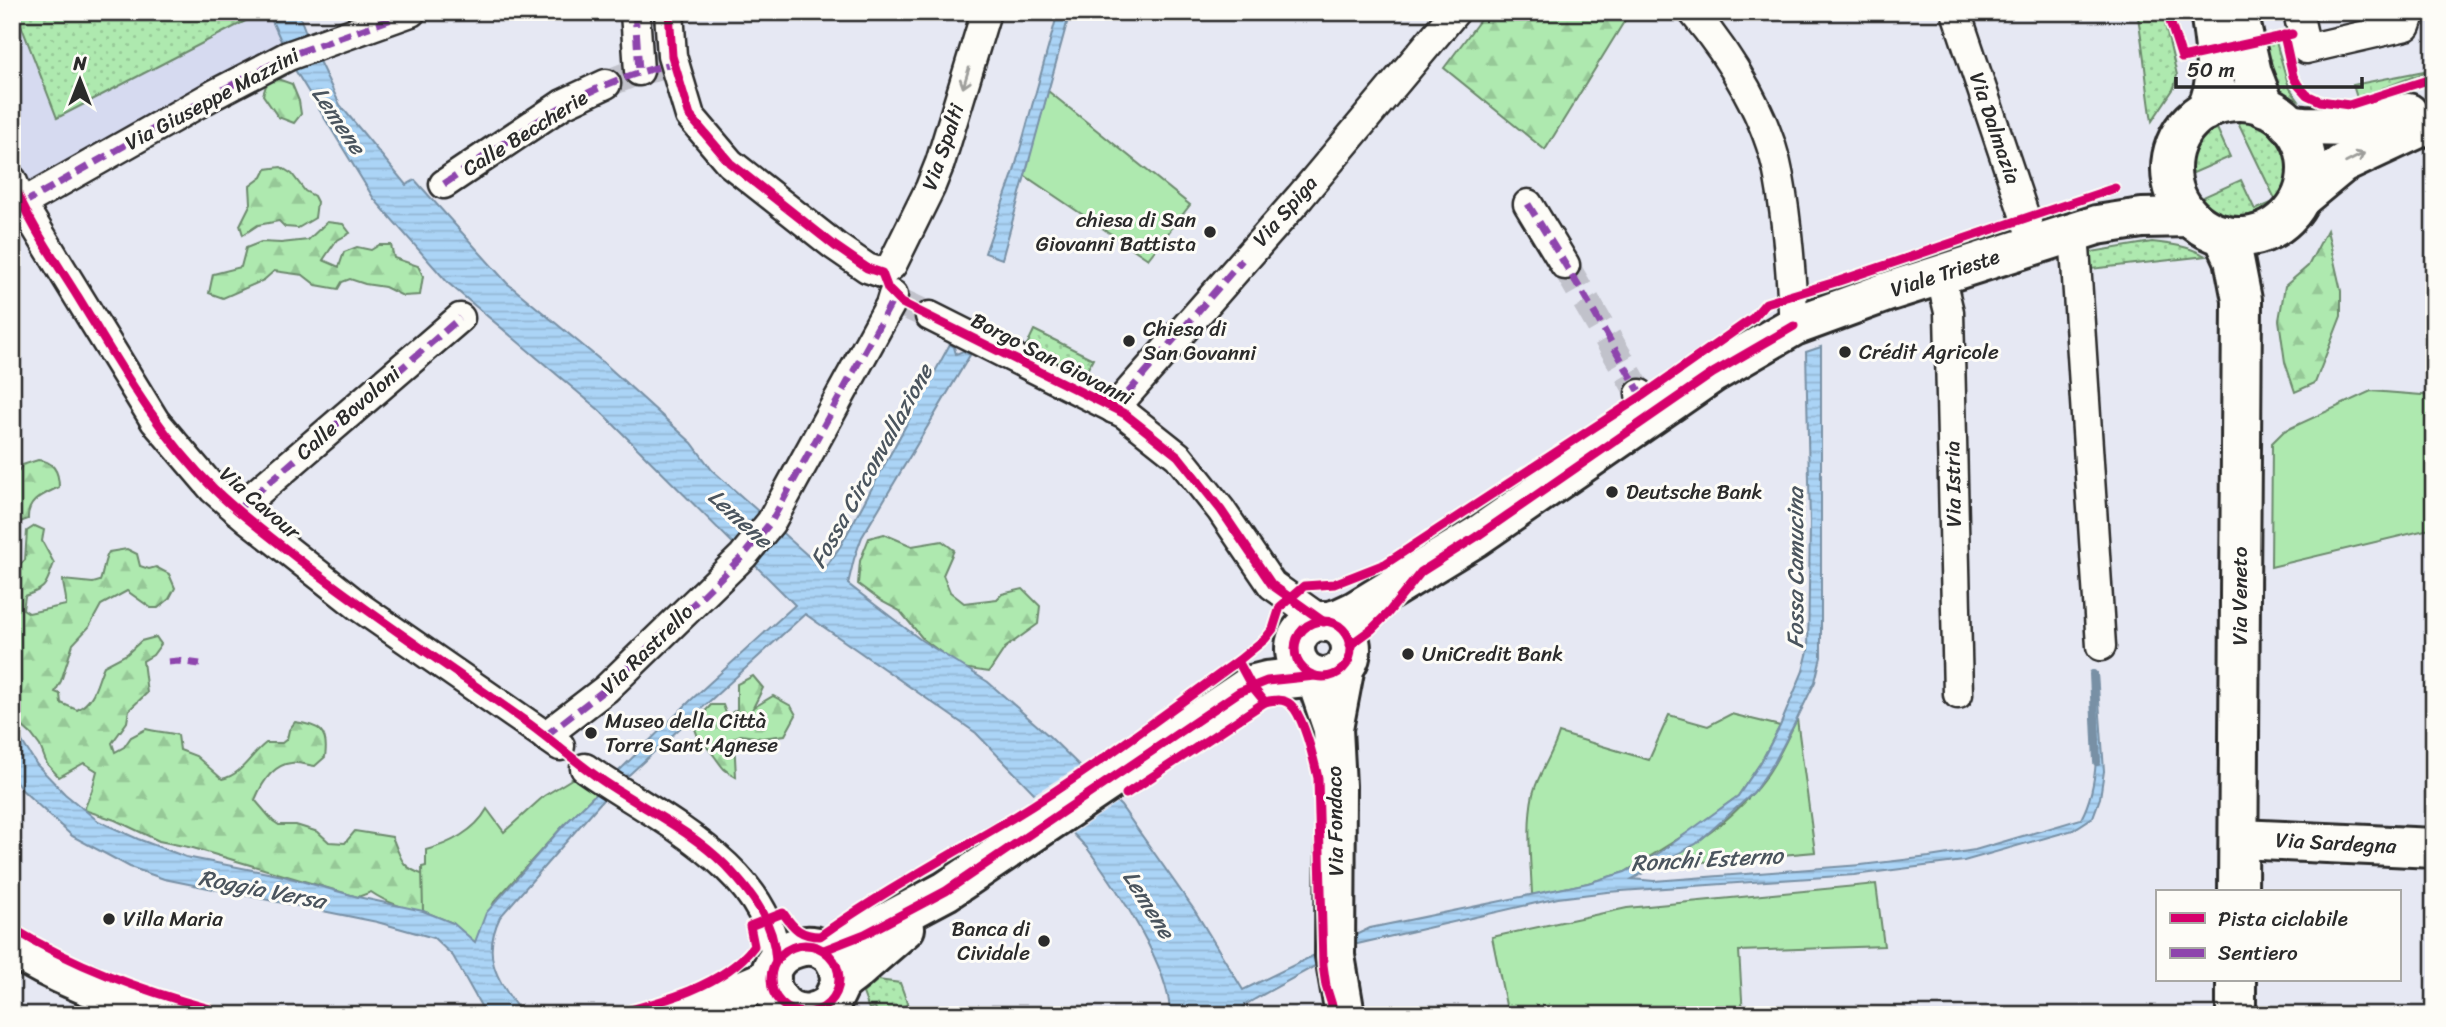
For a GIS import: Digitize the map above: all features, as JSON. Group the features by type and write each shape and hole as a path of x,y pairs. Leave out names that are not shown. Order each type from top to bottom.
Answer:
{"main road":[{"path":"2205,111 2211,100 2216,50 2210,12"},
{"path":"2238,12 2252,74 2277,115 2300,140 2306,159 2306,179 2289,212"},
{"path":"2434,108 2354,127 2334,128 2277,115 2253,103 2228,102 2195,117 2180,135 2171,169 2174,190 2190,217 2210,231 2241,237 2260,234 2342,164 2434,121"},
{"name":"Viale Trieste","path":"2086,228 2145,194 2171,169"},
{"name":"Via Veneto","path":"2242,300 2249,276 2289,212"},
{"name":"Viale Trieste","path":"946,891 1239,692 1264,664 1322,637 1372,629 1388,614 1421,572 1713,373 1794,326 1848,305 2086,228 2142,218 2190,217"},
{"name":"Via Veneto","path":"2222,235 2234,259 2242,300 2238,890"},
{"name":"Via Fondaco","path":"1322,637 1333,729 1336,786 1335,949 1345,1015"},
{"name":"Via Sardegna","path":"2239,839 2434,848"},
{"path":"946,891 811,1006 786,1008 778,1000 772,990 774,969 783,953 803,945 824,950 865,934 946,891"},
{"path":"12,947 34,961 103,993 167,1015"},
{"path":"811,1006 837,965 824,950"},
{"path":"683,1015 774,969"},
{"path":"2236,982 2236,1015"}],"street":[{"name":"Via Giuseppe Mazzini","path":"16,198 300,52 411,12"},
{"path":"635,12 639,71"},
{"path":"669,12 673,64 690,116 730,163 892,290"},
{"name":"Via Spalti","path":"892,290 892,265 940,163 986,12"},
{"name":"Via Spiga","path":"1114,409 1300,197 1455,12"},
{"path":"1693,12 1716,39 1767,134 1779,176 1794,326"},
{"name":"Via Dalmazia","path":"1956,12 2034,244"},
{"path":"2298,12 2306,49 2409,19"},
{"name":"Calle Beccherie","path":"444,184 563,104 606,84"},
{"name":"Via Cavour","path":"16,198 155,421 214,488 237,510 360,608 553,741"},
{"path":"1528,204 1565,265"},
{"path":"2086,228 2101,646"},
{"name":"Via Istria","path":"1940,275 1949,312 1958,694"},
{"name":"Via Rastrello","path":"553,741 743,556 771,522 890,305 892,290"},
{"name":"Borgo San Giovanni","path":"930,316 1125,414 1178,456 1221,510 1272,584 1322,637"},
{"name":"Calle Bovoloni","path":"237,510 460,318"},
{"path":"602,780 703,845 726,866 768,919 776,945 774,969"}],"shaded area":[{"path":"12,12 268,12 284,48 30,181 12,145"}],"green space":[{"path":"16,12 258,12 259,14 57,118"},
{"path":"1486,12 1630,12 1545,150 1444,68"},
{"path":"2137,12 2162,12 2177,75 2174,88 2152,121 2141,39"},
{"path":"2276,42 2289,87 2298,100 2275,85 2254,48"},
{"path":"2434,69 2357,98 2353,85"},
{"path":"269,76 292,84 301,114 294,123 278,117 263,95"},
{"path":"1048,91 1190,205 1148,259 1024,175"},
{"path":"2236,118 2267,126 2276,133 2288,152 2290,171 2284,188 2275,200"},
{"path":"2215,124 2230,157 2191,174 2196,146"},
{"path":"281,167 292,174 305,191 314,196 317,202 315,218 298,228 285,227 279,221 258,225 243,235 240,225 251,203 250,186 262,177 266,169"},
{"path":"2241,180 2255,210 2273,202 2257,213 2239,216 2220,212 2201,198"},
{"path":"327,222 343,224 350,233 336,241 323,260 339,267 344,252 357,247 371,250 379,245 391,245 394,258 418,266 423,276 420,295 403,296 385,287 350,279 342,282 338,289 316,285 303,275 274,271 264,280 223,298 209,293 213,274 241,267 246,248 261,242 308,240"},
{"path":"2327,230 2341,291 2341,316 2315,383 2295,392 2285,362 2279,320 2285,286 2308,266"},
{"path":"2152,242 2180,246 2206,256 2091,269 2091,252"},
{"path":"1034,330 1093,359 1084,376 1026,347"},
{"path":"2371,391 2434,396 2434,528 2271,567 2272,443 2284,431"},
{"path":"38,460 52,465 59,487 33,503 28,519 12,525 12,481 22,465"},
{"path":"35,526 44,530 42,541 54,563 45,584 25,596 23,609 29,613 66,605 63,580 93,583 100,581 109,552 127,549 137,554 140,566 149,569 156,567 169,574 175,588 169,599 158,608 151,608 127,591 101,605 89,627 73,644 55,692 60,694 61,703 77,710 83,706 95,691 104,666 127,654 141,641 156,637 161,644 153,655 143,661 147,693 129,710 127,722 112,743 115,752 124,747 131,737 146,729 178,735 180,750 196,756 222,779 241,769 266,743 282,743 287,739 295,722 316,727 324,735 325,757 315,766 294,763 278,768 264,782 255,800 279,825 296,825 318,832 329,842 345,843 355,831 392,837 406,865 424,875 447,920 398,906 371,892 358,897 193,848 159,841 115,820 84,810 97,771 84,763 59,777 47,764 40,746 31,734 14,719 12,711 12,568 25,560 27,531"},
{"path":"884,534 912,546 942,541 954,550 943,575 950,592 964,603 997,599 1002,594 1023,589 1040,606 1038,624 1005,648 989,672 962,668 923,639 900,611 858,584 860,561 869,538"},
{"path":"753,676 763,688 753,708 773,696 791,706 796,715 785,735 762,738 741,735 734,738 736,777 724,768 702,742 694,723 711,705 723,705 727,716 737,709 737,684"},
{"path":"1731,714 1780,726 1761,762 1738,796 1689,832 1625,872 1532,895 1530,819 1533,794 1559,733 1649,760 1669,715 1708,726"},
{"path":"1797,719 1815,852 1657,866 1708,834 1742,805 1772,768"},
{"path":"580,774 599,791 494,902 475,943 453,923 423,911 422,867 426,866 426,850 461,835 476,824 487,809 504,832 544,796"},
{"path":"1876,884 1884,946 1739,951 1743,1015 1508,1015 1492,937 1627,908"},
{"path":"878,980 900,983 908,1005 882,1015 878,1015 875,1007 869,1009 863,993"}],"water":[{"path":"268,12 298,12 340,105 406,185 415,180 507,283 604,363 692,443 712,470 824,570 841,545 950,344 956,354 963,351 970,355 862,537 848,584 921,640 988,682 1049,736 1121,806 1195,911 1243,990 1370,928 1588,883 1625,872 1659,853 1738,796 1761,762 1780,726 1803,671 1808,651 1810,523 1806,352 1821,347 1821,657 1815,682 1774,763 1753,793 1696,844 1632,879 1654,881 1929,857 1975,850 2081,819 2093,785 2095,767 2093,674 2097,673 2104,771 2100,798 2093,817 2073,830 1964,861 1854,875 1607,892 1558,898 1353,945 1245,1005 1238,1015 1170,1015 1168,996 1152,951 1126,905 1087,848 976,733 805,614 608,794 500,917 494,932 492,957 500,980 522,1015 486,1015 453,956 434,938 377,922 164,879 130,867 72,836 21,789 12,776 12,726 37,765 65,794 98,821 186,857 283,876 358,897 423,911 453,923 475,942 486,913 564,825 691,700 795,605 599,410 448,283 374,199 292,65"},
{"path":"1058,12 1070,12 1002,259 985,253 1014,171"}],"pier":[{"path":"1083,764 1120,801 1070,836 1032,795"}],"waterway":[{"name":"Ronchi Esterno","path":"2093,674 2097,762"}],"tunnel":[{"path":"606,84 639,71 673,64"},
{"path":"1565,265 1640,394"},
{"path":"902,303 930,316"}],"marked path":[{"path":"22,204 215,94 288,56 411,12"},
{"path":"635,12 639,71"},
{"path":"444,184 526,129 581,97 640,72 673,64"},
{"path":"1528,204 1642,396"},
{"path":"1114,409 1242,260"},
{"path":"545,736 606,689 743,556 771,522 893,295"},
{"path":"237,510 460,318"},
{"path":"168,662 200,664"}],"cycle path":[{"path":"669,12 672,56 690,116 730,163 835,246 867,268 882,273 888,289 902,303 1125,414 1178,456 1221,510 1272,585 1324,622"},
{"path":"2167,12 2182,58 2292,34"},
{"path":"2284,35 2293,76 2307,95 2320,101 2349,105 2434,78"},
{"path":"12,180 42,240 140,398 175,445 214,489 252,523 320,576 525,721 596,776 679,828 711,852 735,876 760,908 771,933 776,961"},
{"path":"1335,1015 1323,965 1318,778 1311,750 1296,711 1282,700 1265,702 1251,685 1238,661 1273,629 1280,607 1304,586 1334,584 1385,564 1642,396 1753,318 1766,303 2115,188"},
{"path":"1350,645 1388,613 1421,572 1713,373 1794,326"},
{"path":"1323,621 1334,623 1343,629 1349,638 1351,649 1349,660 1343,669 1334,675 1323,677 1312,675 1303,669 1297,660 1295,649 1297,638 1303,629 1312,623 1323,621"},
{"path":"611,1015 669,999 708,983 741,960 754,946 750,926 783,913 798,931 820,936 890,890 1069,782 1238,661"},
{"path":"824,950 865,934 946,891 1239,692 1267,681 1315,676"},
{"path":"1126,794 1265,702"},
{"path":"12,928 35,942 108,976 210,1009 208,1015"},
{"path":"812,945 833,960 839,972 839,979 837,992 829,1003 812,1013 798,1013 781,1003 773,992 771,972 781,955 792,947 812,945"}],"place":[{"name":"chiesa di San Giovanni Battista","path":"1210,232"},
{"name":"Chiesa di San Govanni","path":"1129,341"},
{"name":"Crédit Agricole","path":"1845,352"},
{"name":"Deutsche Bank","path":"1612,492"},
{"name":"UniCredit Bank","path":"1408,654"},
{"name":"Museo della Città Torre Sant'Agnese","path":"591,733"},
{"name":"Villa Maria","path":"109,919"},
{"name":"Banca di Cividale","path":"1044,941"}],"water label":[{"name":"Lemene","path":"339,120"},
{"name":"Fossa Circonvallazione","path":"871,466"},
{"name":"Lemene","path":"740,518"},
{"name":"Fossa Camucina","path":"1795,568"},
{"name":"Roggia Versa","path":"262,889"},
{"name":"Lemene","path":"1149,904"}]}
